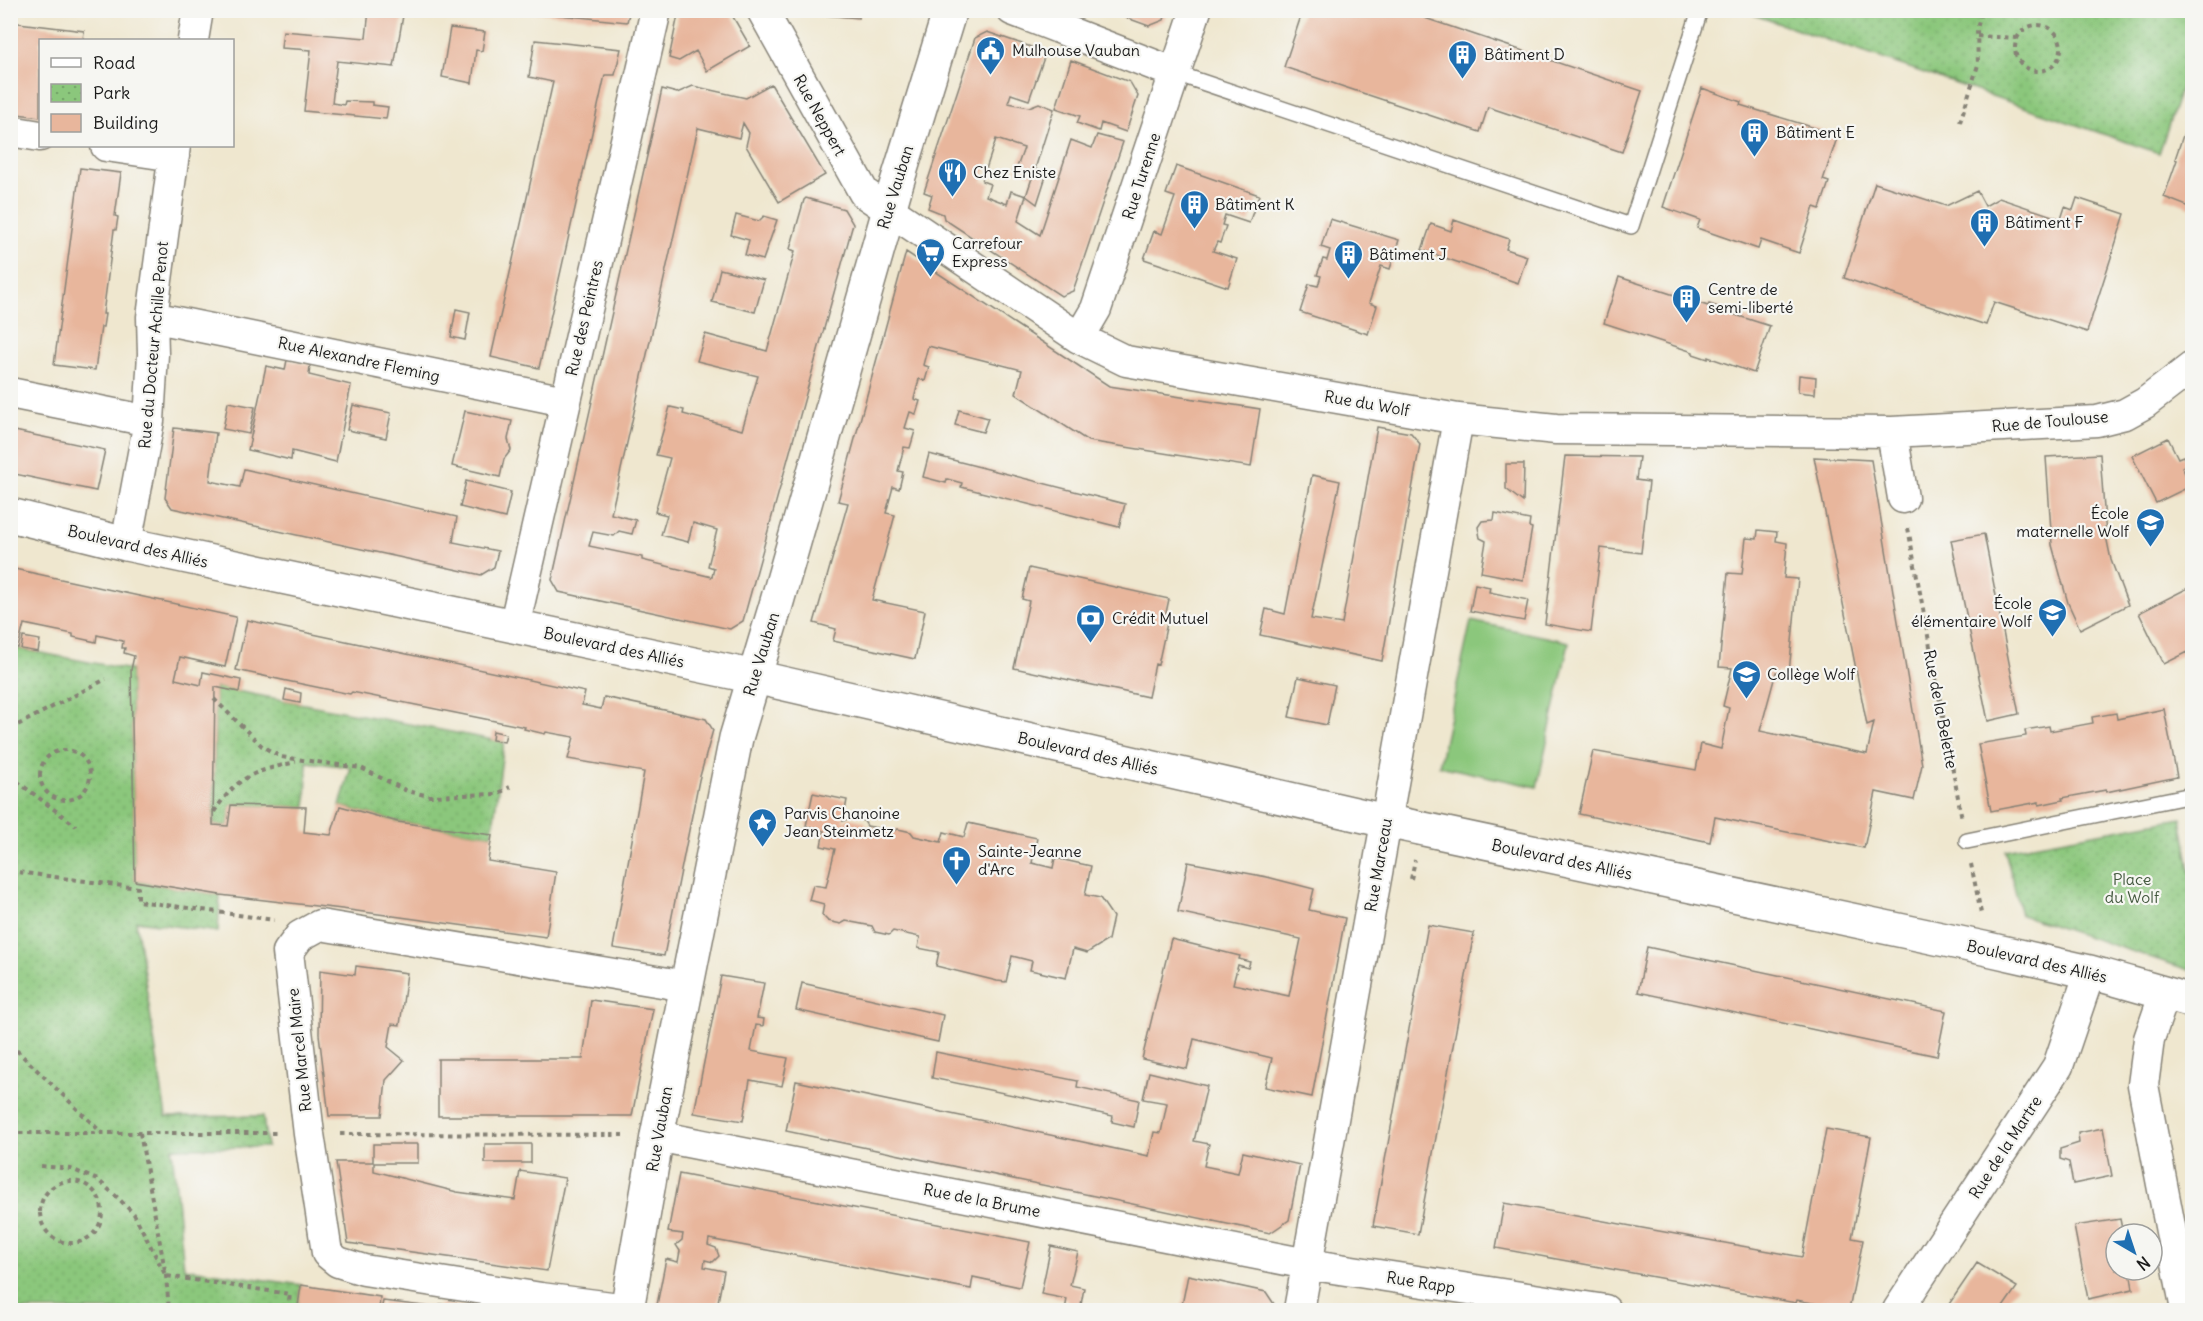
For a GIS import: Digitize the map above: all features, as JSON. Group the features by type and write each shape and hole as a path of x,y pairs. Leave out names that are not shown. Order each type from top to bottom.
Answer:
{"main road":[{"name":"Rue Vauban","path":"627,1310 657,1136 736,738 889,209 951,10"},
{"name":"Boulevard des Alliés","path":"10,515 126,544 755,677 1386,821 1988,949 2090,972 2179,997"}],"street":[{"path":"193,39 198,10"},
{"name":"Rue des Peintres","path":"513,627 656,10"},
{"name":"Rue Neppert","path":"762,10 864,193 889,209"},
{"path":"1011,10 1175,73"},
{"name":"Rue Turenne","path":"1079,338 1096,309 1196,10"},
{"path":"10,131 39,136"},
{"path":"120,147 175,151"},
{"name":"Rue du Docteur Achille Penot","path":"126,544 149,420 153,354 152,317 175,151"},
{"name":"Rue du Wolf","path":"889,209 1079,338 1126,361 1458,419 1556,429 1892,432"},
{"name":"Rue Alexandre Fleming","path":"152,317 565,401"},
{"name":"Rue de Toulouse","path":"1892,432 2097,421 2125,414 2145,403 2193,367"},
{"path":"10,393 149,420"},
{"name":"Rue Marceau","path":"1299,1311 1458,419"},
{"path":"1892,432 1903,498"},
{"path":"300,936 320,925 686,986"},
{"name":"Rue Marcel Maire","path":"300,936 288,952 309,1134 327,1253 349,1267 384,1274 627,1310"},
{"name":"Rue de la Martre","path":"1898,1311 2058,1066 2090,972"},
{"path":"2179,997 2149,1039 2143,1085 2186,1311"},
{"name":"Rue de la Brume","path":"657,1136 1307,1264"},
{"name":"Rue Rapp","path":"1307,1264 1605,1311"}],"lane":[{"path":"1175,73 1631,226 1700,10"},
{"path":"1967,841 2193,795"}],"path":[{"path":"1960,122 1978,65 1977,36 1981,10"},
{"path":"2042,24 2048,27 2055,31 2062,44 2059,59 2047,69 2032,70 2019,61 2015,46 2017,38 2027,27 2042,24"},
{"path":"1977,36 2017,38"},
{"name":"Rue de la Belette","path":"1903,498 1988,949"},
{"path":"10,729 106,679"},
{"path":"214,699 262,746 280,757 361,768 407,791 429,796 497,794 510,787"},
{"path":"61,750 77,753 83,759 90,774 85,789 72,799 56,799 49,795 44,789 40,773 46,758 61,750"},
{"path":"214,812 225,795 246,777 261,770 300,761"},
{"path":"10,776 76,826"},
{"path":"43,801 49,795"},
{"path":"10,872 138,888 138,901 275,920 300,936"},
{"path":"14,1045 101,1133"},
{"path":"10,1133 573,1133 657,1136"},
{"path":"140,1133 166,1275 169,1311"},
{"path":"41,1166 71,1170 98,1180 134,1214 166,1275"},
{"path":"92,1189 98,1180"},
{"path":"63,1182 74,1182 92,1189 102,1207 102,1216 93,1234 74,1243 54,1238 46,1231 40,1212 47,1193 54,1186 63,1182"},
{"path":"166,1275 290,1294 288,1311"}],"green space":[{"path":"1755,11 2192,11 2192,55 2159,153 1754,15"},
{"path":"1471,621 1569,642 1537,787 1439,766"},
{"path":"10,647 131,670 135,881 220,895 218,932 136,921 166,1117 263,1116 267,1147 172,1148 184,1268 301,1285 298,1306 328,1310 11,1310"},
{"path":"215,687 504,742 492,835 398,822 340,806 351,767 307,762 306,807 231,805 228,826 214,825"},
{"name":"Place du Wolf","path":"2181,818 2192,881 2192,971 2021,915 2005,850"}],"building":[{"path":"369,10 404,10 394,67 337,61 332,103 344,105 345,101 372,102 372,105 388,107 386,119 304,111 311,50 281,48 283,31 366,38"},
{"path":"531,10 630,10 627,22 531,12"},
{"path":"679,10 729,10 750,46 707,71 696,51 679,61 669,58"},
{"path":"824,10 860,10 859,18 823,15"},
{"path":"1105,10 1167,10 1164,20 1149,26"},
{"name":"Bâtiment D","path":"1303,10 1401,10 1642,91 1622,152 1488,107 1480,132 1284,67"},
{"path":"10,22 84,31 83,39 39,39 39,117 10,113"},
{"path":"450,28 485,32 482,51 476,50 472,83 442,77"},
{"path":"987,32 1046,52 1029,100 1011,94 1008,103 1029,107 1039,103 1054,109 1035,169 1047,173 1037,204 1026,196 1018,221 1040,235 1071,140 1092,148 1097,135 1123,142 1073,291 1061,296 944,219 943,214 928,208 932,195 924,192 975,38","holes":["996,139 1024,148 1016,170 1033,175 1026,196 1011,191 1007,204 986,196 990,184 982,181"]},
{"path":"535,40 621,49 615,75 605,75 539,368 491,357 553,82 529,77"},
{"path":"1071,60 1130,82 1138,96 1126,132 1101,123 1099,131 1077,123 1080,116 1056,108"},
{"path":"771,84 825,175 779,202 746,146 749,133 743,123 739,138 698,128 611,514 636,520 632,534 619,531 614,536 593,532 589,546 642,557 642,560 712,577 714,568 708,566 717,530 693,523 688,542 661,535 667,515 655,512 670,458 656,455 670,407 684,410 683,414 742,430 758,376 697,361 705,334 767,351 795,251 790,249 804,200 806,198 844,209 853,224 743,621 730,629 559,592 552,580 662,89 677,93 693,86 746,98"},
{"name":"Bâtiment E","path":"1702,88 1741,102 1740,105 1838,135 1823,180 1829,182 1820,209 1814,207 1799,253 1761,240 1758,249 1697,228 1700,220 1663,207"},
{"path":"2192,109 2192,208 2164,197"},
{"name":"Bâtiment K","path":"1176,166 1259,195 1249,223 1225,215 1222,225 1226,226 1220,243 1217,242 1213,251 1237,259 1228,287 1144,259 1154,231 1162,234 1175,197 1166,194"},
{"path":"80,168 121,173 115,216 118,217 116,230 114,230 103,314 105,314 95,370 54,365"},
{"name":"Bâtiment F","path":"1875,183 1946,206 1977,191 1985,206 1999,198 2061,219 2065,207 2073,210 2077,198 2125,214 2087,332 1994,302 1986,325 1844,278"},
{"path":"736,215 759,221 764,216 777,220 763,260 745,255 749,240 731,235"},
{"name":"Bâtiment J","path":"1330,219 1399,240 1390,269 1381,266 1369,303 1377,306 1368,334 1300,312 1309,284 1318,286 1321,276 1317,275 1323,259 1327,260 1330,250 1321,247"},
{"path":"1454,220 1509,239 1506,249 1527,256 1518,283 1422,250 1431,224 1451,231"},
{"path":"906,252 1109,386 1260,409 1251,467 1088,441 1016,394 1022,370 928,346 923,365 929,367 925,381 919,379 914,399 920,401 916,414 910,412 905,428 915,431 910,448 904,447 898,471 903,472 899,489 893,487 886,513 895,515 872,600 925,611 915,659 833,641 836,629 814,623 848,503 838,501"},
{"path":"720,269 764,280 755,312 712,302"},
{"name":"Centre de semi-liberté","path":"1619,277 1708,306 1709,304 1724,309 1723,311 1770,326 1754,373 1604,323"},
{"path":"456,309 470,312 465,340 451,337"},
{"path":"287,360 310,365 309,375 351,385 336,462 292,451 291,460 248,450 266,366 285,370"},
{"path":"1799,375 1816,377 1815,394 1798,392"},
{"path":"228,402 255,407 249,434 223,429"},
{"path":"353,405 391,413 386,438 347,430"},
{"path":"959,410 988,418 983,432 955,425"},
{"path":"465,411 512,421 508,439 511,450 504,459 500,477 452,466"},
{"path":"1377,427 1411,433 1420,444 1382,661 1260,635 1266,609 1285,614 1312,475 1340,481 1311,619 1342,624"},
{"path":"174,428 216,433 210,481 240,487 244,469 457,517 453,542 498,551 494,567 481,575 172,508 165,498"},
{"path":"10,430 105,450 96,491 10,473"},
{"path":"2168,438 2178,458 2183,456 2187,464 2182,467 2191,486 2156,503 2132,456"},
{"path":"929,454 1125,504 1119,527 961,487 962,483 947,479 946,483 923,477"},
{"path":"2100,454 2106,536 2111,560 2128,605 2080,629 2068,603 2052,545 2046,457"},
{"path":"1565,456 1639,457 1636,480 1649,482 1641,553 1601,548 1591,632 1545,624"},
{"path":"1814,457 1871,460 1922,765 1914,800 1876,792 1864,848 1715,817 1710,842 1579,814 1593,751 1696,770 1701,744 1721,749 1729,708 1723,706 1732,668 1719,667 1728,573 1742,574 1746,538 1757,539 1758,530 1777,532 1776,541 1787,543 1784,578 1798,579 1789,673 1776,672 1760,731 1867,754 1874,722 1867,725"},
{"path":"1506,464 1524,464 1523,502 1506,489"},
{"path":"466,481 511,492 505,518 460,507"},
{"path":"1495,513 1530,520 1529,527 1532,528 1523,580 1481,572 1486,541 1480,538 1478,527 1482,521 1494,520"},
{"path":"1984,534 2019,714 1988,721 1951,540"},
{"path":"10,568 236,617 225,667 180,657 175,679 201,685 203,672 241,680 239,692 215,687 213,825 228,826 231,805 306,807 304,832 331,835 340,806 398,822 492,835 488,861 556,872 546,937 220,895 135,881 131,670 134,656 124,653 123,641 97,635 96,642 73,637 73,634 24,624 18,648 10,647"},
{"name":"Crédit Mutuel","path":"1029,568 1169,599 1164,622 1167,623 1158,665 1155,664 1148,697 1014,668 1029,601 1022,599"},
{"path":"1475,584 1490,587 1489,592 1528,600 1524,621 1470,611"},
{"path":"2192,586 2192,650 2164,664 2139,613"},
{"path":"247,620 585,692 582,705 601,709 604,697 706,719 713,730 699,780 664,956 613,948 644,772 568,759 574,737 546,732 545,734 524,729 525,727 236,670"},
{"path":"23,637 40,640 38,652 21,649"},
{"path":"1298,677 1335,685 1327,725 1289,717"},
{"path":"286,689 301,693 300,703 284,700"},
{"path":"2164,709 2177,777 2106,792 2106,790 2062,798 2063,800 2039,805 2039,802 1991,811 1978,744 2026,736 2025,730 2049,726 2050,731 2093,723 2092,717 2116,713 2117,719"},
{"path":"493,731 506,734 504,742 492,740"},
{"name":"Sainte-Jeanne d'Arc","path":"813,793 847,800 843,821 850,818 864,821 867,826 893,831 898,829 911,832 914,836 941,842 944,832 964,837 968,823 1037,838 1032,863 1053,868 1055,858 1091,866 1085,895 1100,898 1113,917 1108,940 1087,953 1073,949 1066,978 1030,970 1032,961 1012,956 1006,982 936,966 939,952 918,948 920,937 893,931 889,935 875,932 872,926 846,921 841,924 828,921 822,915 824,904 809,900 813,885 826,887 835,849 821,846 824,831 806,826"},
{"path":"1188,862 1267,877 1314,889 1309,910 1345,918 1312,1097 1265,1087 1272,1058 1194,1039 1187,1069 1142,1059 1171,939 1240,956 1239,959 1250,962 1248,968 1238,965 1233,984 1289,996 1301,939 1178,912"},
{"path":"1428,925 1474,933 1418,1234 1373,1226"},
{"path":"1647,947 1946,1011 1937,1056 1638,992"},
{"path":"356,966 407,973 400,1025 392,1024 388,1047 404,1060 386,1080 382,1116 329,1116 319,1034 320,970 355,975"},
{"path":"721,976 764,983 757,1018 764,1019 763,1026 756,1025 751,1051 788,1058 782,1086 750,1080 743,1121 694,1113"},
{"path":"802,983 943,1015 938,1042 796,1010"},
{"path":"591,1000 653,1009 632,1116 438,1116 438,1059 583,1059"},
{"path":"936,1052 1078,1081 1077,1087 1139,1100 1134,1127 1112,1122 1113,1116 932,1078"},
{"path":"1149,1072 1207,1086 1194,1141 1209,1144 1204,1166 1238,1173 1243,1152 1300,1165 1289,1220 1270,1233 786,1131 796,1081 1149,1156 1154,1132 1161,1133 1167,1103 1143,1099"},
{"path":"2103,1128 2112,1176 2073,1184 2069,1162 2060,1159 2060,1149 2079,1143 2078,1133"},
{"path":"1826,1129 1871,1137 1852,1238 1863,1240 1849,1310 1797,1300 1796,1303 1496,1248 1504,1203 1802,1257"},
{"path":"373,1144 418,1144 418,1163 374,1163 374,1171 457,1192 515,1200 520,1171 565,1178 547,1271 348,1243 336,1162 373,1162"},
{"path":"485,1144 531,1144 531,1163 485,1163"},
{"path":"679,1174 1030,1242 1020,1287 973,1277 971,1289 709,1239 708,1245 716,1248 719,1256 713,1262 705,1260 704,1267 724,1271 717,1307 727,1310 656,1310 666,1259 678,1262 680,1251 676,1245 682,1240 683,1234 668,1232"},
{"path":"2120,1219 2121,1222 2104,1222 2104,1282 2132,1282 2133,1289 2088,1299 2074,1226"},
{"path":"1051,1246 1078,1252 1070,1285 1084,1288 1080,1310 1065,1310 1067,1299 1041,1294"},
{"path":"1977,1263 2017,1287 2001,1310 1945,1310"},
{"path":"1188,1275 1266,1292 1274,1304 1273,1310 1181,1310"},
{"path":"301,1285 380,1297 379,1310 328,1310 298,1306"},
{"path":"383,1301 439,1308 440,1304 468,1307 467,1310 381,1310"}],"place":[{"name":"Mulhouse Vauban","path":"991,76"},
{"name":"Bâtiment D","path":"1463,80"},
{"name":"Bâtiment E","path":"1755,158"},
{"name":"Chez Eniste","path":"952,198"},
{"name":"Bâtiment K","path":"1194,230"},
{"name":"Bâtiment F","path":"1984,248"},
{"name":"Carrefour Express","path":"931,278"},
{"name":"Bâtiment J","path":"1348,280"},
{"name":"Centre de semi-liberté","path":"1687,324"},
{"name":"École maternelle Wolf","path":"2150,548"},
{"name":"École élémentaire Wolf","path":"2053,638"},
{"name":"Crédit Mutuel","path":"1091,644"},
{"name":"Collège Wolf","path":"1746,700"},
{"name":"Parvis Chanoine Jean Steinmetz","path":"763,848"},
{"name":"Sainte-Jeanne d'Arc","path":"957,886"}]}
